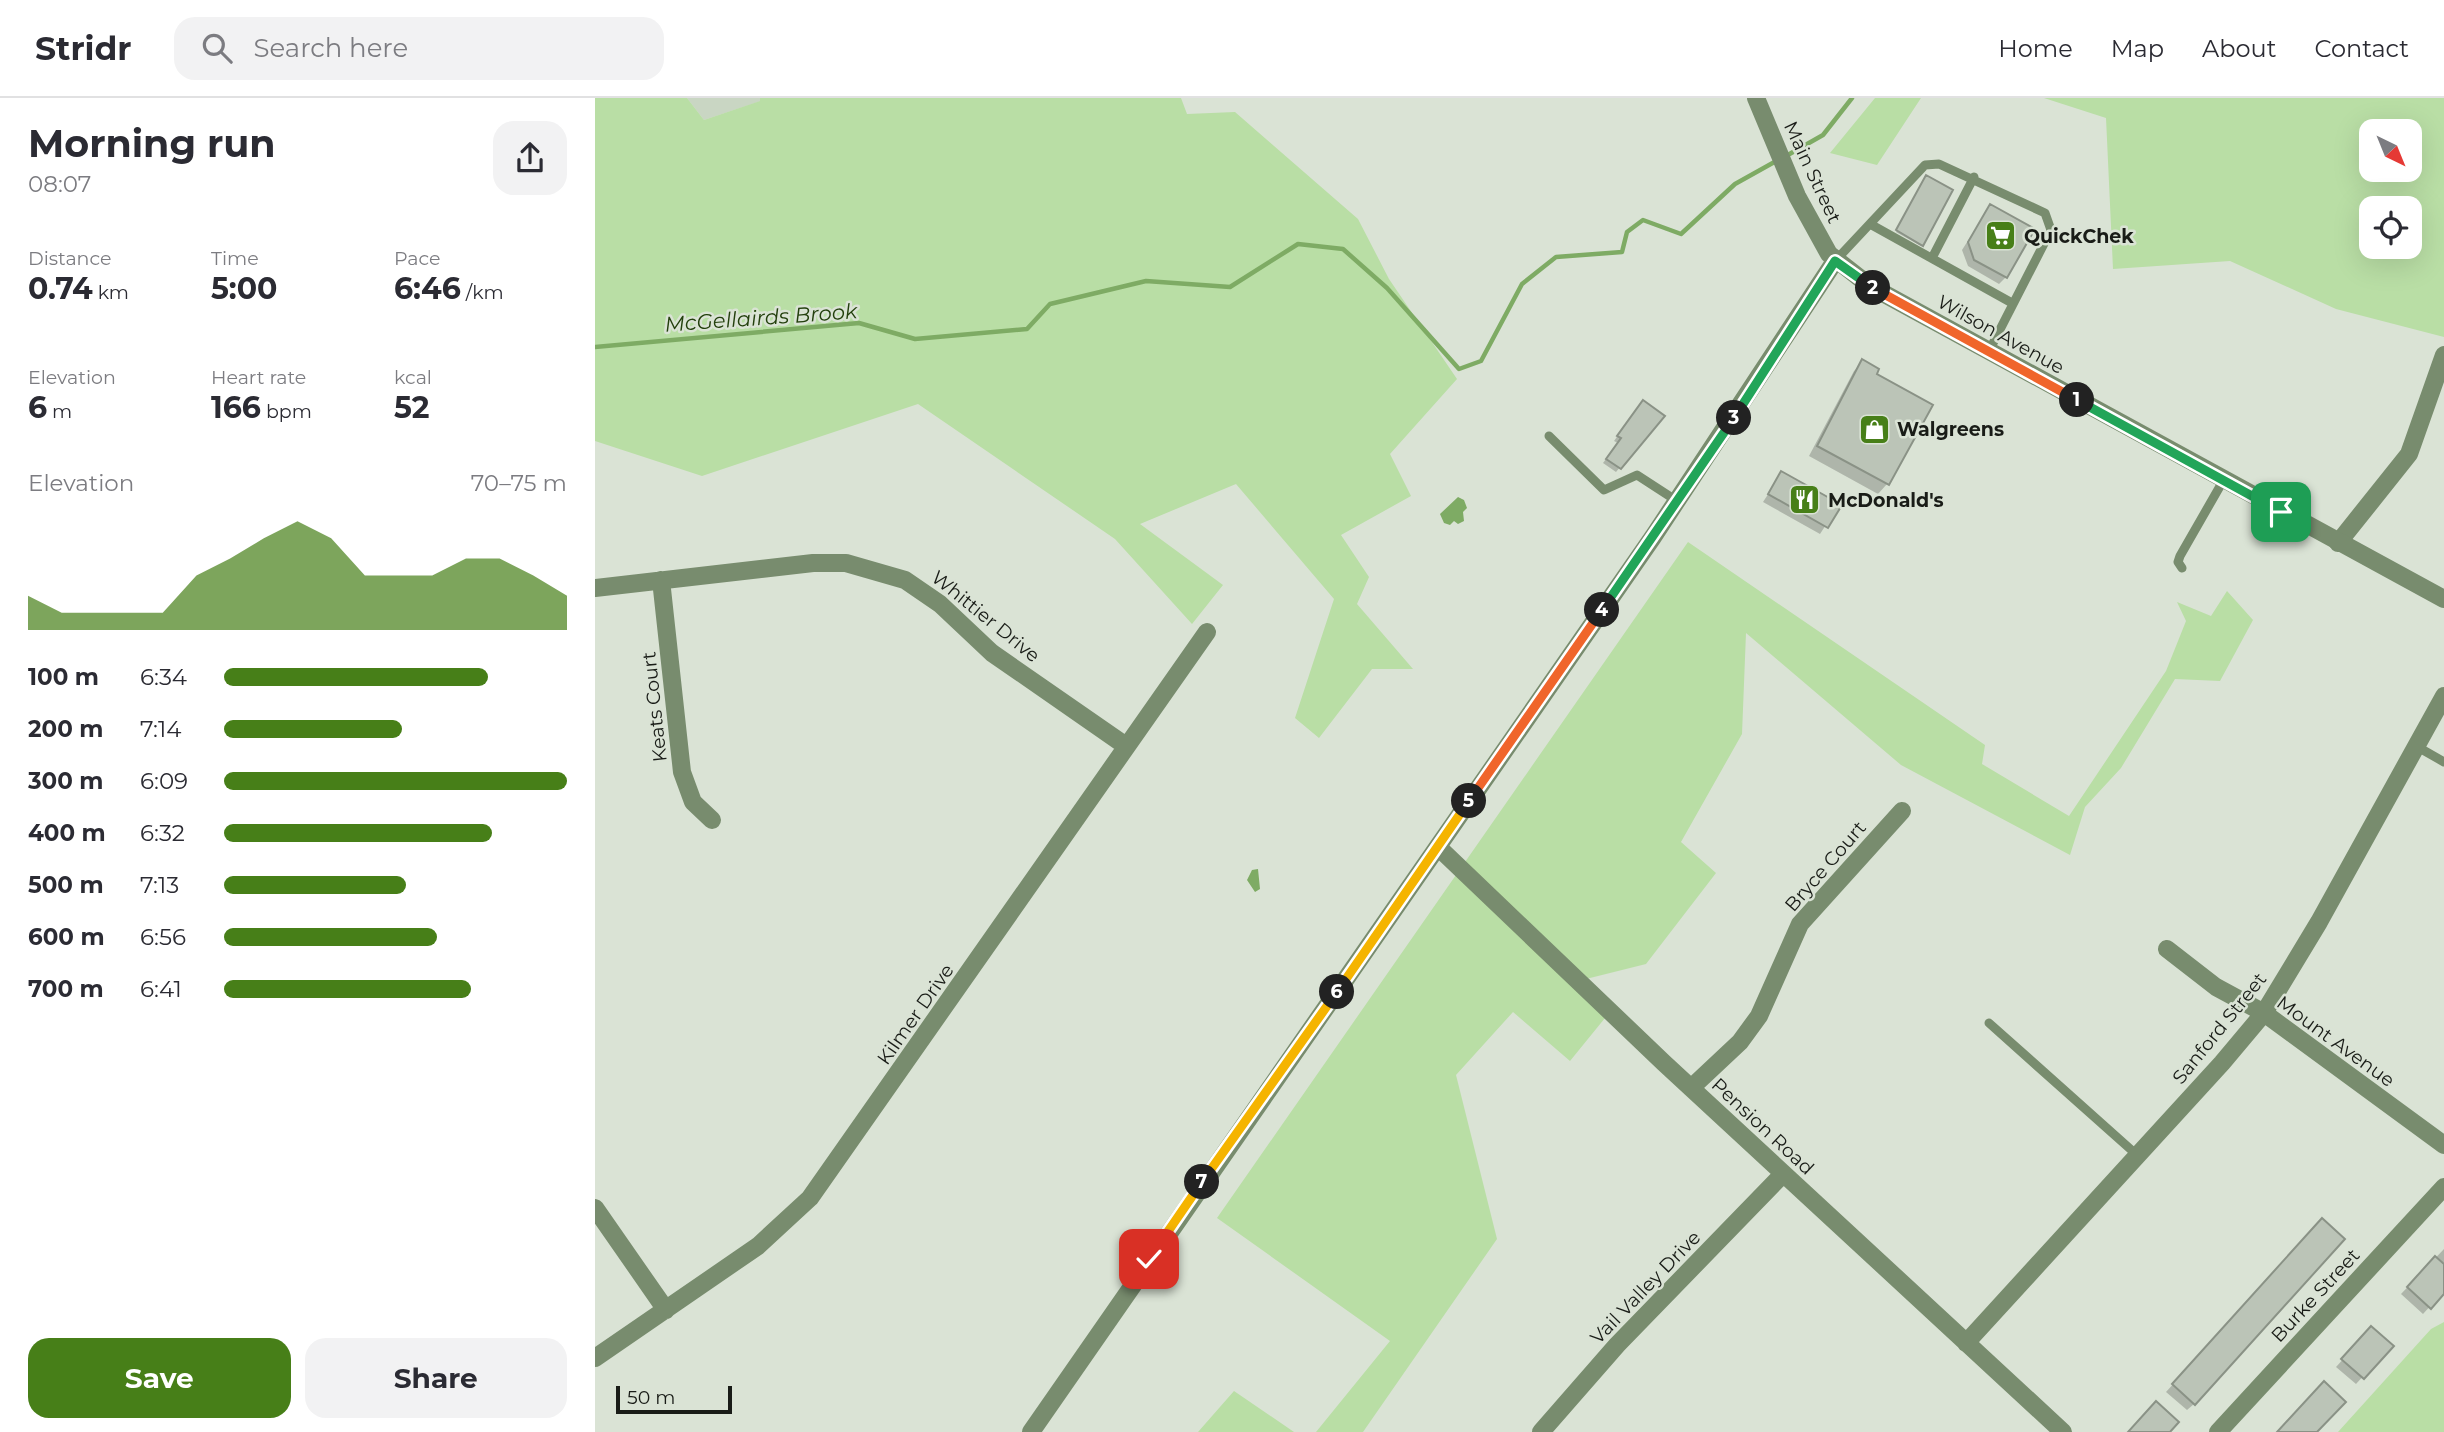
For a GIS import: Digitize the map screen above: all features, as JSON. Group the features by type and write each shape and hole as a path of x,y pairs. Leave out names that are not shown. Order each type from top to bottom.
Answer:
{"street":[{"name":"Main Street","path":"1756,98 1791,181 1835,261"},
{"name":"Wilson Avenue","path":"1835,261 1870,286 2223,481 2444,599"},
{"path":"1031,1432 1677,501 1835,261"},
{"path":"2338,543 2409,454 2444,355"},
{"name":"Whittier Drive","path":"595,588 813,563 846,563 887,572 925,591 992,653 1126,746"},
{"name":"Keats Court","path":"661,580 682,772 693,802 712,820"},
{"name":"Kilmer Drive","path":"595,1358 767,1239 821,1184 1207,632"},
{"name":"Sanford Street","path":"1966,1343 2264,1013 2416,746 2439,716 2444,696"},
{"name":"Bryce Court","path":"1691,1088 1740,1042 1759,1016 1801,924 1902,811"},
{"name":"Pension Road","path":"1437,847 1783,1174 2063,1432"},
{"name":"Mount Avenue","path":"2167,949 2216,986 2264,1013 2444,1145"},
{"name":"Vail Valley Drive","path":"1541,1432 1616,1345 1783,1174"},
{"name":"Burke Street","path":"2218,1432 2444,1188"},
{"path":"595,1208 666,1310"}],"lane":[{"path":"1835,261 1925,165 1939,164 1974,177 2045,213 2051,230 1989,351"},
{"path":"1932,258 1974,177"},
{"path":"1870,224 2012,303"},
{"path":"1549,436 1604,490 1637,475 1677,501"},
{"path":"2182,568 2178,562 2180,556 2223,481"},
{"path":"2416,746 2444,762"},
{"path":"1989,1023 2137,1155"}],"shaded area":[{"path":"595,98 687,98 704,120 760,101 760,98 1181,98 1187,114 1235,112 1358,219 1389,279 1457,379 1390,454 1411,496 1341,535 1369,577 1357,604 1413,669 1372,669 1319,738 1295,718 1334,599 1236,484 1140,524 1223,585 1192,624 1115,539 918,404 702,476 595,441"},
{"path":"687,98 760,98 761,101 704,120"},
{"path":"1875,98 1921,98 1877,165 1830,153"},
{"path":"2044,98 2444,98 2444,337 2336,309 2230,261 2113,269 2106,118"},
{"path":"1458,497 1464,500 1467,508 1463,512 1464,521 1458,524 1454,521 1450,525 1444,523 1440,514"},
{"path":"1688,542 1985,745 1982,764 2069,816 2166,671 2186,621 2177,602 2211,616 2227,591 2253,620 2220,681 2175,679 2121,768 2085,807 2070,855 1901,765 1746,633 1742,734 1681,842 1716,873 1646,964 1578,981 1605,1018 1570,1061 1513,1012 1456,1075 1497,1239 1363,1432 1316,1432 1390,1341 1217,1218"},
{"path":"1258,869 1260,889 1255,892 1247,880 1252,870"},
{"path":"2444,1322 2444,1432 2338,1432 2431,1329"},
{"path":"1234,1391 1294,1432 1198,1432"}],"building":[{"path":"1926,175 1953,190 1923,246 1896,230"},
{"name":"QuickChek","path":"1990,204 2035,229 2007,278 1974,260 1968,242"},
{"name":"Walgreens","path":"1862,359 1879,369 1877,374 1933,405 1889,485 1817,446"},
{"path":"1643,400 1665,416 1621,469 1606,459 1621,438 1617,436"},
{"name":"McDonald's","path":"1781,471 1842,505 1828,528 1768,494"},
{"path":"2322,1218 2345,1239 2195,1405 2172,1384"},
{"path":"2435,1256 2444,1264 2444,1294 2431,1309 2407,1287"},
{"path":"2371,1326 2394,1346 2364,1379 2341,1359"},
{"path":"2324,1381 2346,1402 2317,1432 2277,1432"},
{"path":"2156,1401 2179,1422 2170,1432 2128,1432"}],"waterway":[{"name":"McGellairds Brook","path":"1786,156 1823,135 1852,98"},
{"name":"McGellairds Brook","path":"595,347 859,323 915,339 1027,329 1050,304 1146,281 1230,287 1298,244 1343,249 1387,288 1459,369 1481,361 1522,284 1556,257 1622,252 1627,232 1643,220 1681,234 1735,184 1778,160"}],"place":[{"name":"QuickChek","path":"2001,236"},
{"name":"Walgreens","path":"1874,429"},
{"name":"McDonald's","path":"1805,500"}],"route":[{"path":"1149,1259 1653,537 1835,261 1870,286 2281,512"}]}
